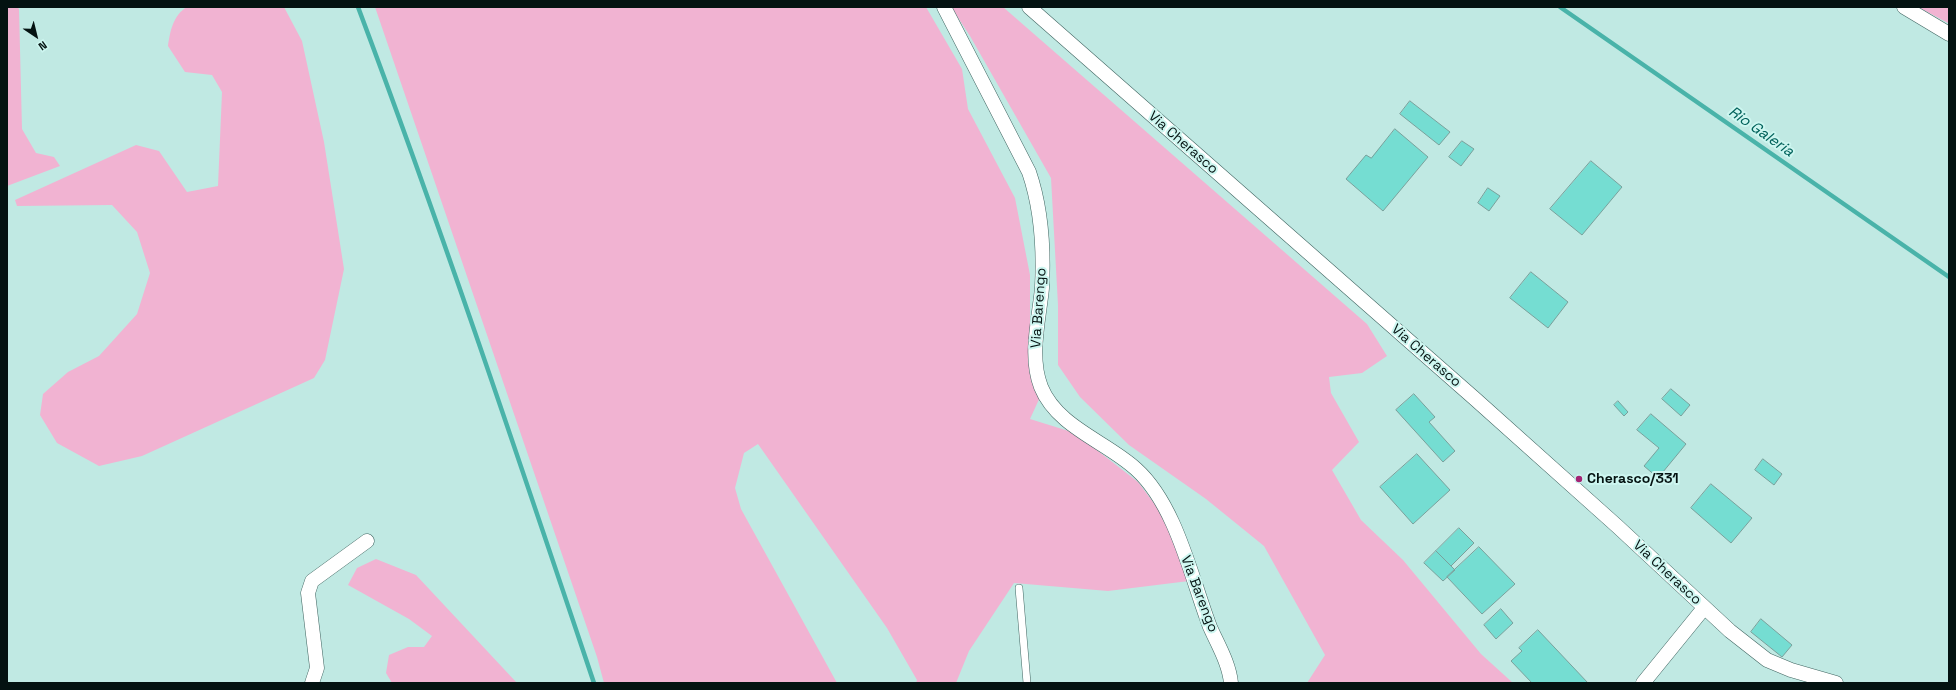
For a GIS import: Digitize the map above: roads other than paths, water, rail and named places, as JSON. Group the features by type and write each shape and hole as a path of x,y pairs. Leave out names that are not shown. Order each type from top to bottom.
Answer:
{"street":[{"name":"Via Barengo","path":"944,7 1029,172 1037,197 1043,263 1039,315 1035,341 1041,387 1048,399 1064,416 1132,466 1148,481 1158,496 1174,527 1210,627 1227,665 1231,683"},
{"name":"Via Cherasco","path":"1029,7 1474,398 1617,526 1730,631 1767,660 1791,670 1836,683"},
{"path":"1904,7 1949,34"},
{"path":"312,683 317,668 308,593 312,582 367,541"},
{"path":"1643,683 1704,608"}],"lane":[{"path":"1019,588 1027,683"}],"waterway":[{"path":"358,7 450,259 594,683"},
{"name":"Rio Galeria","path":"1560,7 1949,277"}],"place":[{"name":"Cherasco/331","path":"1579,479"}]}
